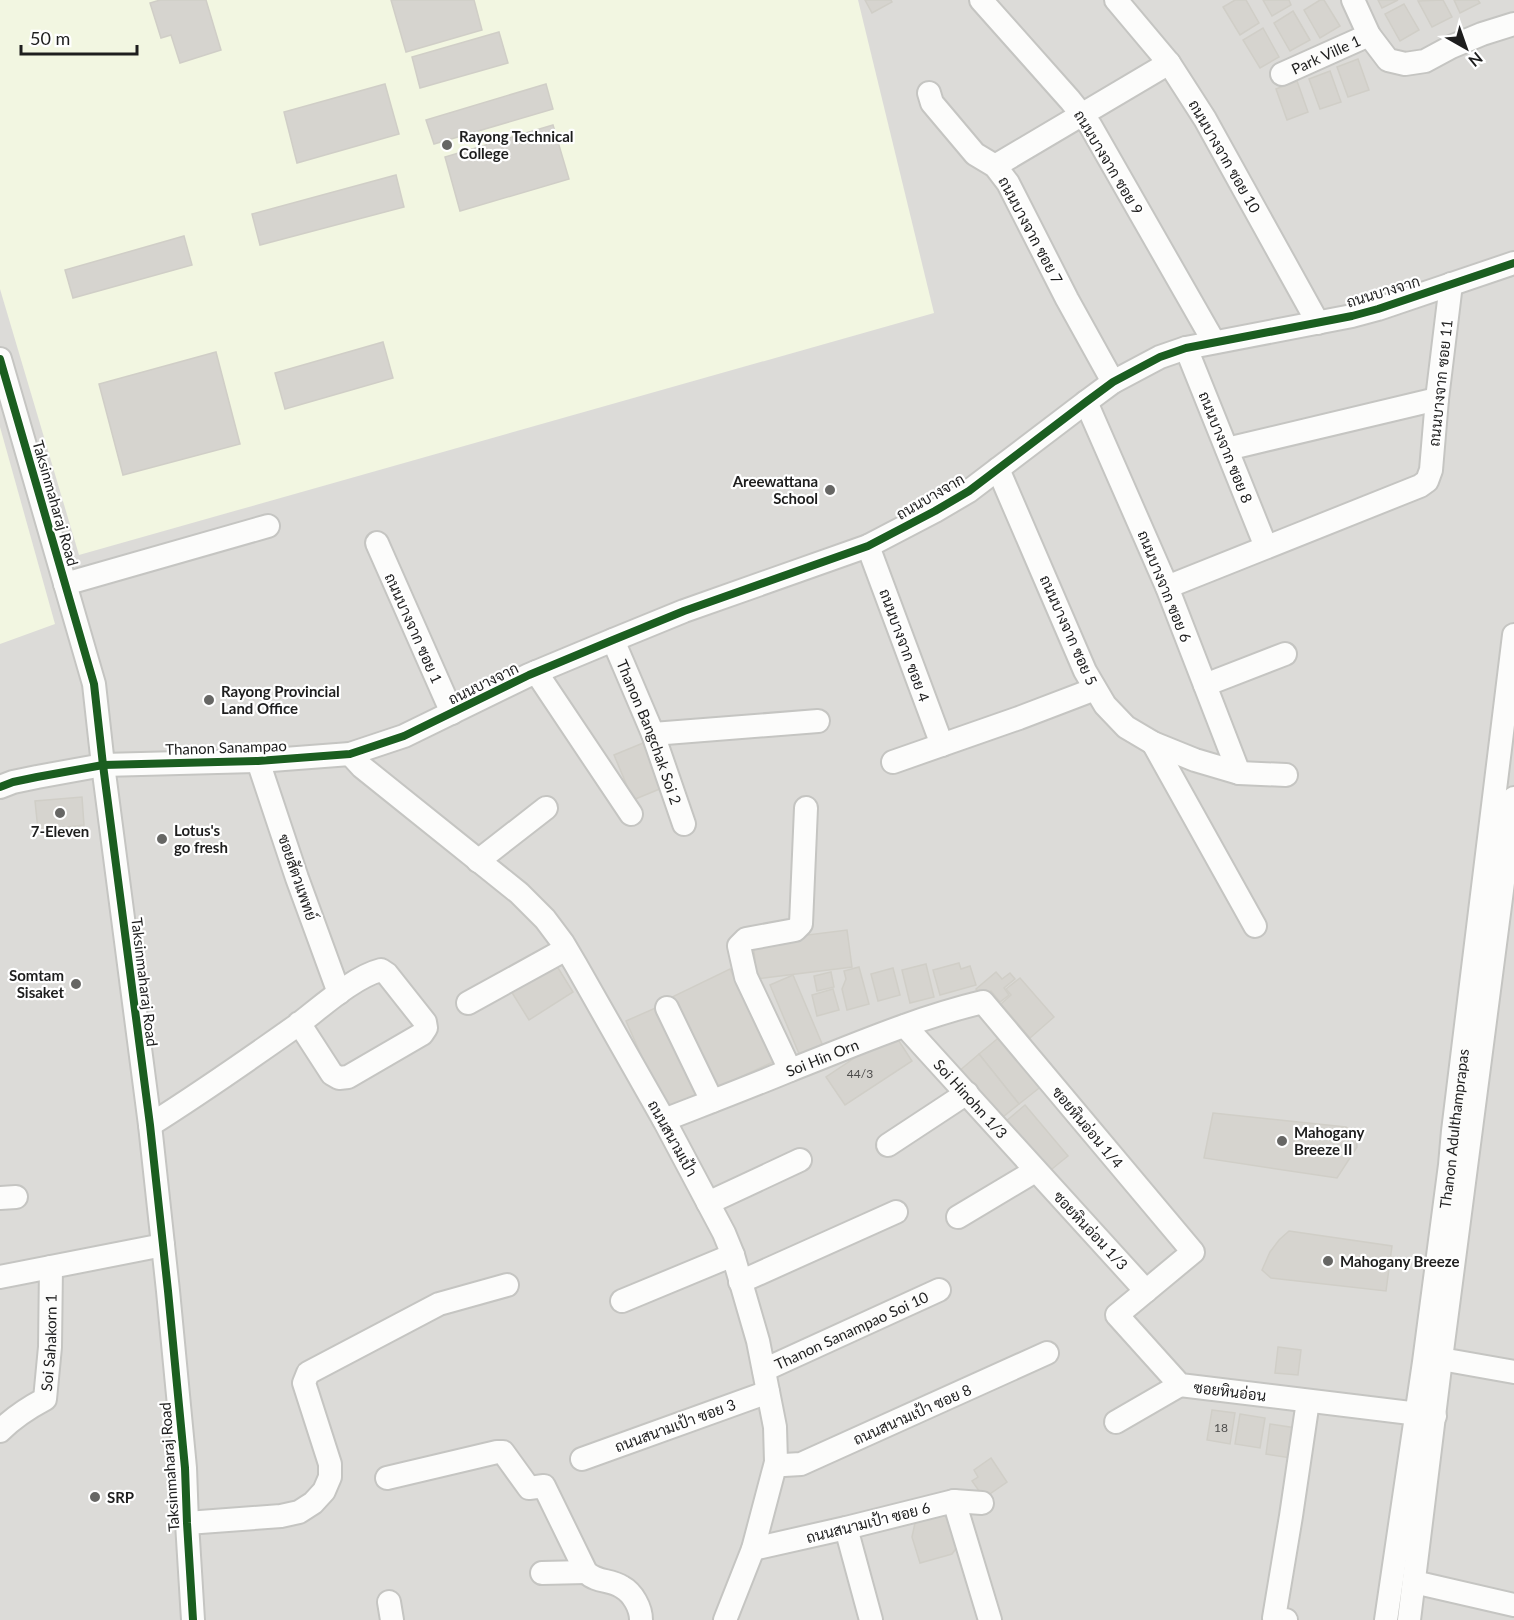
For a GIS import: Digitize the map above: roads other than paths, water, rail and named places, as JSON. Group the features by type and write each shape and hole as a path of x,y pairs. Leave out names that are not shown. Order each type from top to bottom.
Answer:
{"street":[{"name":"ถนนบางจาก ซอย 9","path":"981,0 1083,115 1214,342"},
{"name":"ถนนบางจาก ซอย 10","path":"1116,0 1169,63 1205,119 1318,322"},
{"path":"1353,0 1369,34 1388,60 1405,64 1425,61 1482,33 1514,24"},
{"name":"Park Ville 1","path":"1282,74 1369,34"},
{"path":"995,166 1169,63"},
{"name":"ถนนบางจาก ซอย 7","path":"929,93 932,103 975,154 995,166 1008,183 1067,299 1113,382"},
{"name":"ถนนบางจาก","path":"350,754 404,736 536,672 684,611 868,546 935,511 969,490 1113,382 1160,357 1214,342 1352,316 1514,263"},
{"name":"ถนนบางจาก ซอย 11","path":"1266,547 1420,486 1427,481 1431,470 1451,284"},
{"name":"ถนนบางจาก ซอย 8","path":"1186,348 1266,547"},
{"name":"Taksinmaharaj Road","path":"0,359 94,684 170,1302 185,1468 193,1620"},
{"path":"1227,449 1437,399"},
{"name":"ถนนบางจาก ซอย 6","path":"1086,402 1167,587 1239,773"},
{"name":"ถนนบางจาก ซอย 5","path":"998,469 1085,670 1105,705 1126,727 1153,743 1195,760 1239,773 1286,775"},
{"path":"65,584 268,526"},
{"name":"ถนนบางจาก ซอย 1","path":"376,543 452,712"},
{"name":"ถนนบางจาก ซอย 4","path":"868,546 942,745"},
{"path":"1167,587 1266,547"},
{"name":"Thanon Adulthamprapas","path":"1386,1620 1426,1415 1441,1359 1496,856 1514,635"},
{"name":"Thanon Bangchak Soi 2","path":"613,640 653,734 684,824"},
{"path":"1205,685 1285,654"},
{"path":"536,672 631,814"},
{"path":"893,762 1095,689"},
{"path":"653,734 818,721"},
{"path":"1153,743 1255,926"},
{"name":"Thanon Sanampao","path":"0,787 13,782 103,765 258,761 350,754"},
{"name":"ถนนสนามเป้า","path":"350,754 362,767 519,894 545,920 566,949 664,1120 724,1233 733,1255 758,1341 775,1427 776,1462 753,1549 725,1620"},
{"name":"ซอยสัตวแพทย์","path":"258,761 339,993"},
{"name":"Thanon Adulthamprapas","path":"1409,1620 1457,1096 1496,856 1514,798"},
{"path":"478,861 546,808"},
{"path":"790,1070 746,977 739,946 746,939 795,930 801,924 806,808"},
{"path":"468,1003 566,949"},
{"path":"150,1125 237,1068 339,993 373,972 381,970 387,974 424,1022 426,1028 422,1034 348,1077 339,1078 332,1074 299,1023"},
{"name":"Soi Hin Orn","path":"664,1120 845,1047 983,1002"},
{"name":"ซอยหินอ่อน 1/4","path":"983,1002 1193,1252"},
{"path":"667,1008 712,1101"},
{"name":"Soi Hinohn 1/3","path":"905,1026 1035,1171"},
{"path":"888,1145 967,1093"},
{"path":"708,1203 800,1160"},
{"path":"958,1217 1035,1171"},
{"name":"ซอยหินอ่อน 1/3","path":"1035,1171 1146,1291"},
{"path":"741,1282 896,1212"},
{"path":"0,1277 163,1245"},
{"name":"ซอยหินอ่อน","path":"1193,1252 1118,1315 1180,1385 1426,1415"},
{"path":"622,1301 733,1255"},
{"name":"Soi Sahakorn 1","path":"0,1431 10,1420 45,1399 50,1347 51,1267"},
{"path":"187,1523 281,1516 298,1512 313,1503 324,1491 330,1477 330,1464 304,1383 308,1373 439,1304 507,1285"},
{"name":"Thanon Sanampao Soi 10","path":"766,1381 939,1290"},
{"name":"ถนนสนามเป้า ซอย 8","path":"776,1462 784,1465 801,1464 1047,1353"},
{"path":"1441,1359 1514,1372"},
{"name":"ถนนสนามเป้า ซอย 3","path":"582,1459 766,1381"},
{"path":"1116,1422 1180,1385"},
{"path":"1286,1620 1274,1618 1292,1516 1308,1401"},
{"path":"387,1478 503,1452 530,1488 544,1486 586,1572 592,1578 624,1587 636,1600 641,1620"},
{"path":"954,1501 990,1620"},
{"name":"ถนนสนามเป้า ซอย 6","path":"753,1549 954,1501 982,1503"},
{"path":"846,1528 871,1620"},
{"path":"542,1573 586,1572"},
{"path":"1414,1582 1513,1599"}],"place":[{"name":"Rayong Technical College","path":"447,145"},
{"name":"Areewattana School","path":"830,490"},
{"name":"Rayong Provincial Land Office","path":"209,700"},
{"name":"7-Eleven","path":"60,813"},
{"name":"Lotus's go fresh","path":"162,839"},
{"name":"Somtam Sisaket","path":"76,984"},
{"name":"Mahogany Breeze II","path":"1282,1141"},
{"name":"Mahogany Breeze","path":"1328,1261"},
{"name":"SRP","path":"95,1497"}]}
